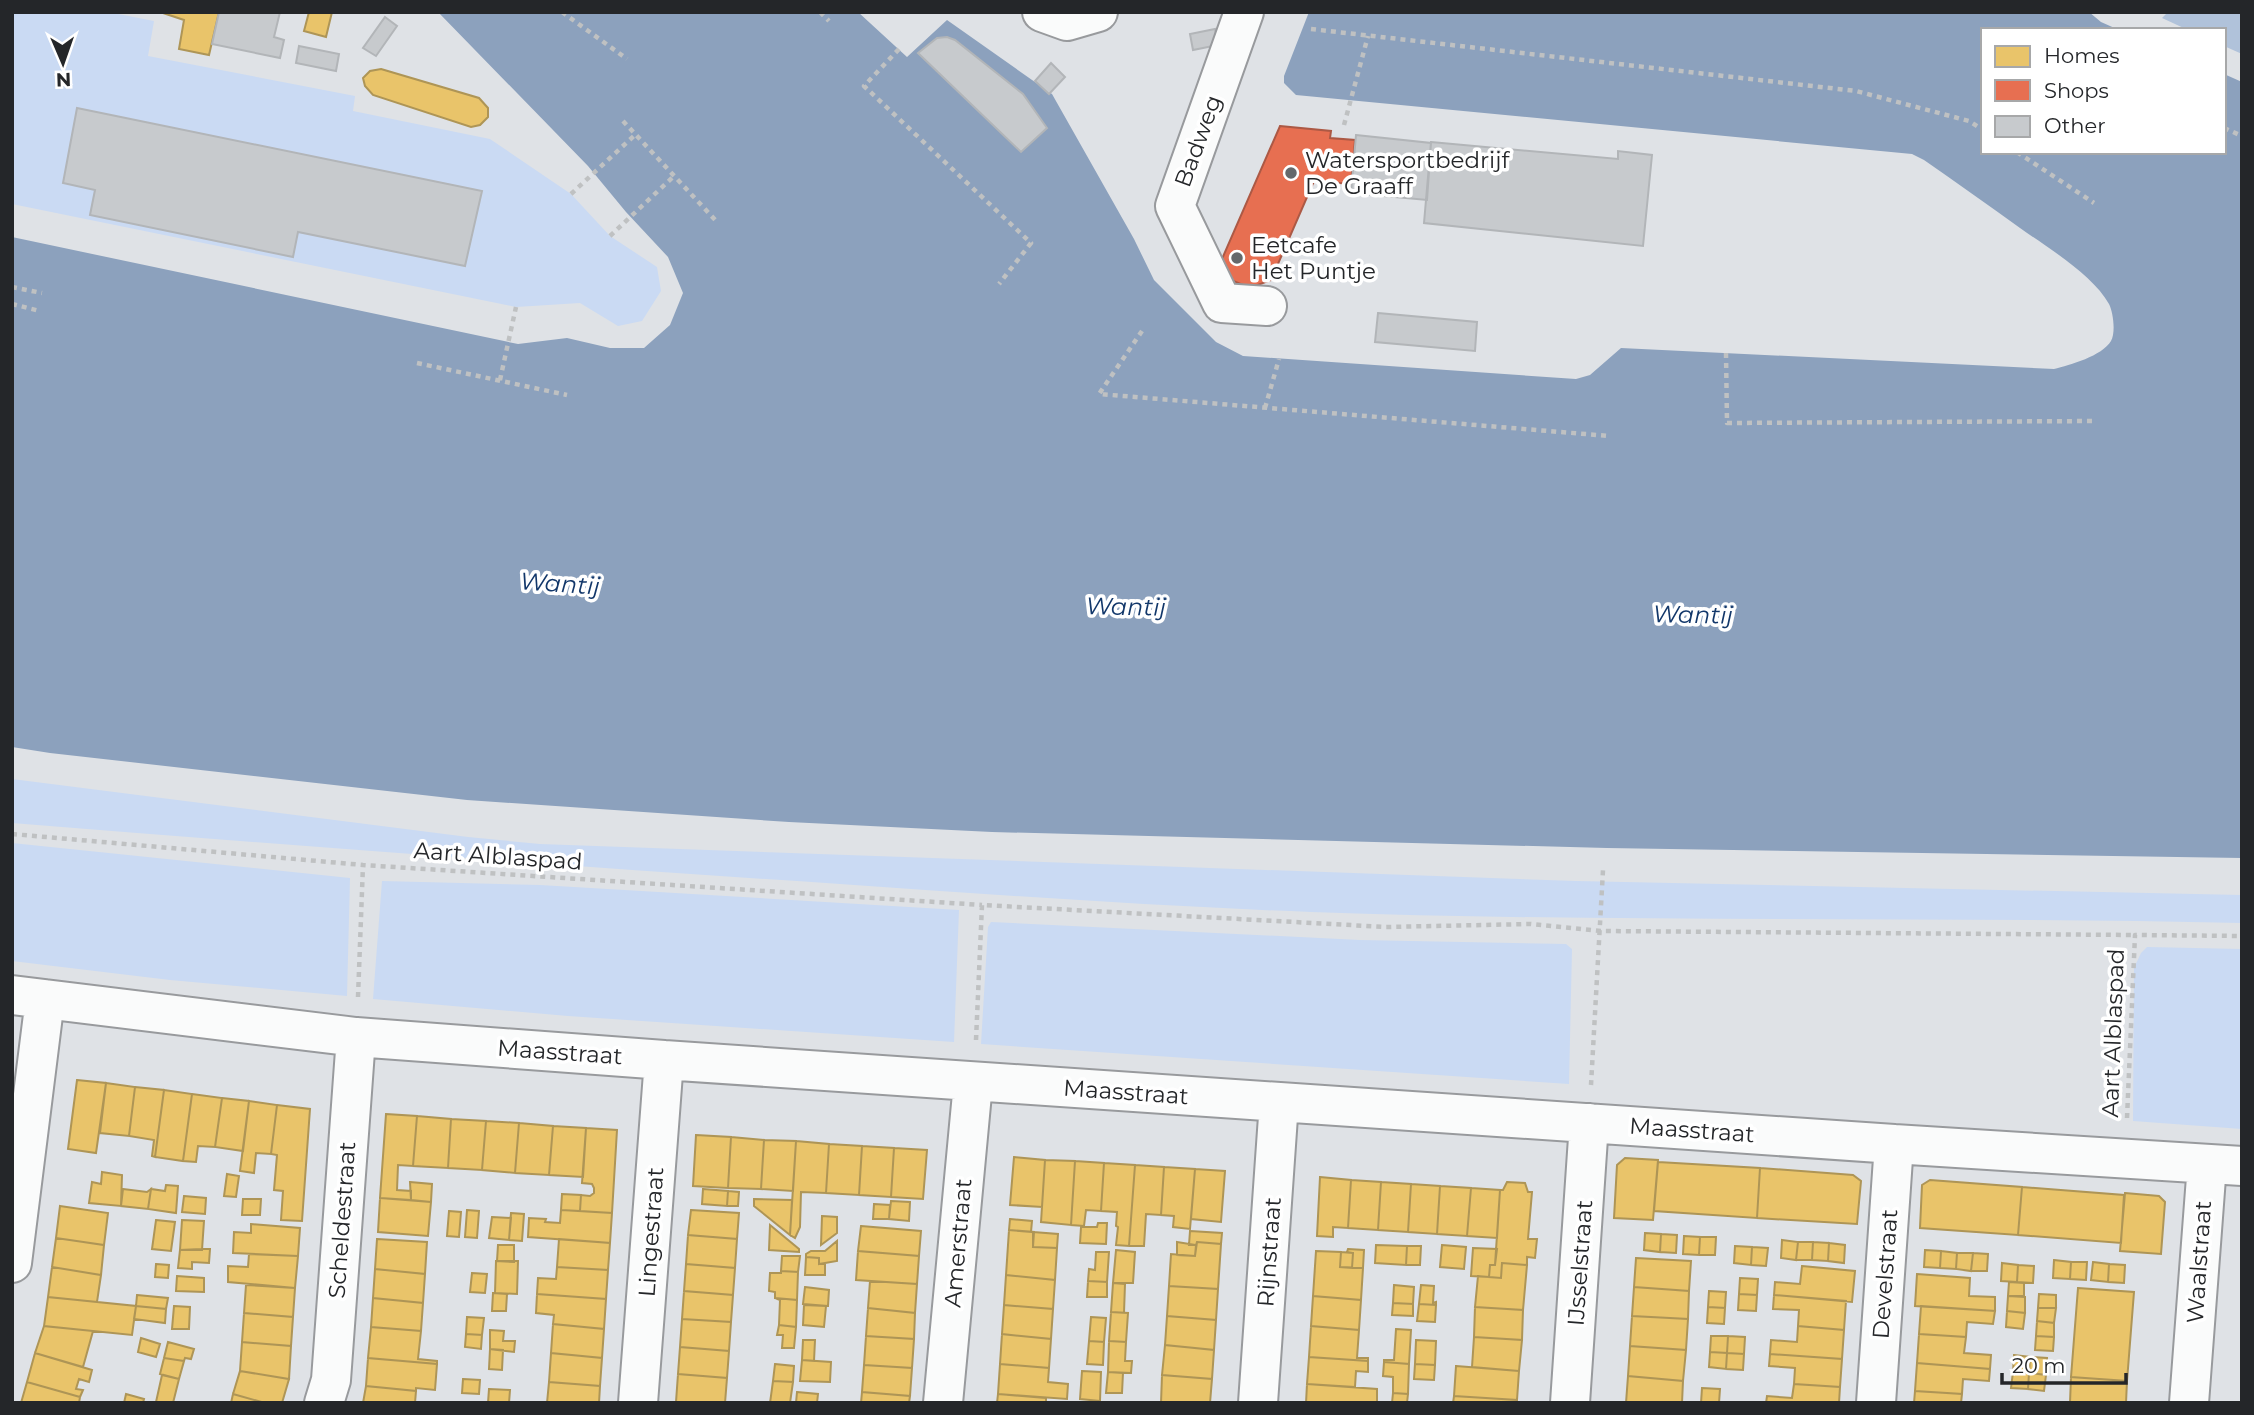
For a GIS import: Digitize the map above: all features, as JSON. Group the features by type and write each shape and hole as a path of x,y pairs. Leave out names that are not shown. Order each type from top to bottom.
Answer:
{"street":[{"path":"1042,12 1067,21 1098,12"},
{"name":"Badweg","path":"1244,12 1175,206 1222,303 1266,306"},
{"path":"12,1263 29,997"},
{"name":"Maasstraat","path":"29,997 356,1037 974,1083 2224,1165"},
{"name":"Scheldestraat","path":"324,1403 331,1380 356,1037"},
{"name":"Lingestraat","path":"638,1403 664,1060"},
{"name":"Amerstraat","path":"943,1403 974,1083"},
{"name":"Rijnstraat","path":"1258,1403 1279,1102"},
{"name":"IJsselstraat","path":"1570,1403 1589,1123"},
{"name":"Develstraat","path":"1876,1403 1894,1144"},
{"name":"Waalstraat","path":"2189,1403 2224,1165"}],"path":[{"path":"562,12 627,59"},
{"path":"820,12 830,21"},
{"path":"1311,29 1856,91 1969,121 1981,129"},
{"path":"1344,125 1368,36"},
{"path":"899,49 864,86 1031,243 999,284"},
{"path":"623,121 718,223"},
{"path":"2226,129 2242,136"},
{"path":"571,194 636,134"},
{"path":"2020,154 2094,203"},
{"path":"610,236 674,176"},
{"path":"12,287 42,293"},
{"path":"12,304 40,311"},
{"path":"500,380 516,307"},
{"path":"1142,331 1099,394 1609,436"},
{"path":"1727,353 1727,423 2096,421"},
{"path":"1265,408 1279,359"},
{"path":"417,363 567,395"},
{"name":"Aart Alblaspad","path":"12,834 363,865 982,905 1386,927 1531,924 1601,931 2242,936"},
{"path":"356,1037 363,865"},
{"path":"1589,1123 1603,870"},
{"path":"974,1083 982,905"},
{"name":"Aart Alblaspad","path":"2125,1157 2134,934"}],"shaded area":[{"path":"12,12 108,12 154,21 148,56 355,96 353,111 490,139 571,194 610,236 657,267 661,291 642,321 618,326 580,303 516,307 12,204"},
{"path":"2168,12 2242,12 2242,54 2226,47 2226,28 2184,28 2162,18"},
{"path":"12,779 540,844 1576,881 2242,895 2242,923 1427,915 1252,910 1017,896 530,863 12,823"},
{"path":"12,843 350,878 347,996 170,980 12,961"},
{"path":"382,881 540,885 959,910 954,1042 568,1016 373,999"},
{"path":"991,922 1360,940 1566,944 1572,949 1569,1084 981,1044 988,927"},
{"path":"2147,947 2242,949 2242,1129 2133,1121 2134,968"}],"water":[{"name":"Wantij","path":"438,12 858,12 907,57 947,20 1052,94 1134,239 1154,280 1216,342 1243,356 1576,379 1590,375 1621,348 2054,369 2085,359 2101,351 2111,341 2112,312 2102,293 2056,253 1912,154 1296,95 1284,83 1284,76 1309,12 2089,12 2114,28 1981,28 1981,154 2226,154 2226,75 2242,82 2242,858 1607,848 992,832 789,822 467,800 12,747 12,237 518,344 567,338 610,348 644,348 670,325 683,293 668,257 588,166"}],"building: Homes":[{"path":"160,12 219,12 209,55 179,49 184,20"},
{"path":"309,12 332,12 326,37 304,31"},
{"path":"381,69 479,98 488,108 488,117 480,125 471,127 373,95 365,86 363,78 370,71"},
{"path":"77,1080 106,1083 96,1153 68,1149"},
{"path":"106,1083 135,1087 129,1136 100,1133"},
{"path":"135,1087 164,1090 155,1157 152,1156 154,1140 129,1136"},
{"path":"164,1090 192,1094 183,1161 155,1157"},
{"path":"192,1094 222,1098 215,1147 198,1146 196,1162 183,1161"},
{"path":"222,1098 249,1101 243,1151 215,1147"},
{"path":"249,1101 277,1105 271,1154 256,1153 254,1173 240,1171"},
{"path":"277,1105 310,1109 302,1221 281,1220 283,1191 274,1190 277,1155 271,1154"},
{"path":"386,1114 417,1116 413,1166 398,1165 397,1190 411,1191 411,1200 380,1198"},
{"path":"417,1116 451,1119 448,1168 413,1166"},
{"path":"451,1119 486,1121 482,1170 448,1168"},
{"path":"486,1121 519,1123 515,1173 482,1170"},
{"path":"519,1123 553,1126 549,1175 515,1173"},
{"path":"553,1126 586,1128 583,1177 549,1175"},
{"path":"586,1128 617,1130 612,1213 580,1211 581,1195 590,1196 594,1193 592,1184 582,1183"},
{"path":"696,1135 731,1137 728,1188 693,1186"},
{"path":"731,1137 764,1140 761,1189 728,1188"},
{"path":"764,1140 796,1141 793,1191 761,1189"},
{"path":"796,1141 829,1144 826,1193 801,1192 800,1227 795,1238 790,1235"},
{"path":"829,1144 862,1146 859,1195 826,1193"},
{"path":"862,1146 894,1148 891,1197 859,1195"},
{"path":"894,1148 927,1150 923,1199 891,1197"},
{"path":"1014,1157 1045,1160 1042,1207 1010,1205"},
{"path":"1625,1158 1658,1160 1653,1220 1614,1218 1617,1165"},
{"path":"1045,1160 1075,1161 1071,1225 1041,1222"},
{"path":"1075,1161 1104,1163 1101,1211 1086,1210 1084,1226 1071,1225"},
{"path":"1658,1162 1760,1168 1757,1218 1654,1211"},
{"path":"1104,1163 1135,1165 1129,1246 1116,1245 1117,1212 1101,1211"},
{"path":"1135,1165 1164,1167 1161,1215 1146,1214 1144,1246 1129,1246"},
{"path":"1164,1167 1195,1169 1190,1229 1173,1227 1174,1216 1161,1215"},
{"path":"1760,1168 1853,1175 1861,1181 1857,1224 1757,1218"},
{"path":"1195,1169 1225,1171 1221,1222 1191,1219"},
{"path":"102,1172 122,1175 121,1206 89,1203 92,1182 101,1184"},
{"path":"227,1174 239,1176 236,1197 224,1196"},
{"path":"1320,1177 1351,1180 1348,1228 1333,1227 1333,1237 1317,1236"},
{"path":"1351,1180 1381,1182 1378,1230 1348,1228"},
{"path":"1930,1180 2022,1187 2018,1235 1920,1228 1922,1185"},
{"path":"410,1182 432,1184 431,1202 411,1200"},
{"path":"1381,1182 1411,1184 1408,1232 1378,1230"},
{"path":"1507,1182 1525,1183 1528,1192 1532,1192 1528,1239 1537,1239 1535,1258 1527,1257 1527,1265 1502,1263 1501,1278 1489,1277 1490,1265 1495,1265 1500,1190 1503,1190"},
{"path":"1411,1184 1440,1186 1437,1234 1408,1232"},
{"path":"166,1185 178,1186 176,1213 148,1209 151,1189 165,1191"},
{"path":"1440,1186 1471,1188 1467,1236 1437,1234"},
{"path":"2022,1187 2124,1195 2121,1243 2018,1235"},
{"path":"1471,1188 1500,1190 1497,1238 1467,1236"},
{"path":"123,1189 147,1192 151,1189 148,1209 121,1206"},
{"path":"703,1189 728,1191 727,1206 702,1204"},
{"path":"728,1191 739,1192 738,1206 727,1206"},
{"path":"2125,1193 2159,1196 2165,1202 2161,1254 2120,1251"},
{"path":"562,1194 581,1195 580,1211 561,1210"},
{"path":"184,1196 206,1198 205,1214 182,1212"},
{"path":"380,1198 431,1202 428,1236 378,1232"},
{"path":"243,1199 261,1199 260,1215 242,1215"},
{"path":"754,1199 792,1200 790,1235 754,1206"},
{"path":"891,1201 910,1202 909,1221 889,1219"},
{"path":"874,1204 890,1205 889,1219 873,1219"},
{"path":"60,1206 108,1213 104,1245 56,1238"},
{"path":"467,1210 479,1211 477,1238 465,1237"},
{"path":"561,1210 612,1213 610,1243 528,1237 529,1218 560,1223"},
{"path":"691,1210 739,1213 737,1239 688,1235"},
{"path":"449,1211 461,1212 459,1237 447,1236"},
{"path":"511,1213 524,1214 522,1241 509,1240"},
{"path":"822,1216 837,1217 837,1233 821,1245"},
{"path":"492,1217 511,1218 509,1240 489,1238"},
{"path":"1010,1219 1032,1221 1031,1232 1009,1230"},
{"path":"156,1220 175,1222 171,1251 152,1249"},
{"path":"182,1220 204,1221 202,1250 180,1250"},
{"path":"1098,1223 1107,1223 1106,1244 1080,1243 1081,1227 1097,1227"},
{"path":"251,1224 300,1228 298,1256 233,1253 234,1232 251,1233"},
{"path":"770,1225 799,1249 799,1252 769,1250"},
{"path":"861,1226 921,1231 919,1256 858,1251"},
{"path":"1009,1230 1034,1232 1033,1247 1057,1248 1055,1280 1006,1275"},
{"path":"1190,1231 1222,1233 1221,1244 1197,1242 1196,1245 1189,1245"},
{"path":"1033,1232 1058,1234 1057,1248 1033,1247"},
{"path":"1645,1233 1661,1234 1660,1252 1644,1250"},
{"path":"1661,1234 1677,1235 1676,1253 1660,1252"},
{"path":"688,1235 737,1239 735,1268 686,1264"},
{"path":"1684,1236 1700,1237 1699,1255 1683,1254"},
{"path":"1700,1237 1716,1237 1715,1255 1699,1255"},
{"path":"56,1238 104,1245 101,1275 52,1267"},
{"path":"377,1239 427,1242 425,1274 375,1269"},
{"path":"559,1239 610,1243 608,1270 557,1267"},
{"path":"1782,1240 1798,1242 1796,1260 1781,1258"},
{"path":"837,1241 837,1261 819,1264 819,1258 806,1257 811,1251 825,1251"},
{"path":"1177,1242 1196,1245 1195,1256 1177,1255"},
{"path":"1197,1242 1221,1244 1218,1289 1169,1286 1171,1254 1195,1256"},
{"path":"1798,1242 1813,1242 1812,1260 1796,1260"},
{"path":"1813,1242 1829,1243 1828,1261 1812,1260"},
{"path":"1829,1243 1845,1245 1844,1263 1828,1261"},
{"path":"498,1245 514,1245 514,1262 497,1261"},
{"path":"1376,1245 1407,1246 1406,1265 1375,1263"},
{"path":"1442,1245 1466,1247 1464,1269 1440,1267"},
{"path":"1407,1246 1421,1246 1420,1265 1406,1265"},
{"path":"1735,1246 1752,1247 1751,1265 1734,1263"},
{"path":"1752,1247 1768,1248 1766,1266 1751,1265"},
{"path":"1473,1248 1497,1249 1495,1265 1490,1265 1489,1277 1471,1276"},
{"path":"210,1249 209,1263 192,1262 192,1269 178,1268 180,1250"},
{"path":"1348,1249 1364,1250 1363,1268 1352,1268 1353,1253 1347,1252"},
{"path":"1116,1250 1135,1252 1133,1283 1113,1283"},
{"path":"1925,1250 1941,1251 1940,1268 1924,1267"},
{"path":"858,1251 919,1256 917,1284 856,1280"},
{"path":"1316,1251 1341,1252 1340,1267 1363,1268 1361,1300 1313,1296"},
{"path":"1941,1251 1957,1253 1956,1269 1940,1268"},
{"path":"1096,1252 1109,1252 1107,1282 1088,1281 1089,1269 1095,1270"},
{"path":"1341,1252 1353,1253 1352,1268 1340,1267"},
{"path":"1957,1253 1973,1253 1971,1271 1956,1269"},
{"path":"1973,1253 1988,1254 1987,1271 1971,1271"},
{"path":"249,1254 298,1256 295,1288 228,1282 228,1266 248,1267"},
{"path":"782,1256 800,1256 798,1272 781,1271"},
{"path":"806,1257 819,1258 819,1264 825,1264 825,1275 805,1275"},
{"path":"1636,1258 1691,1261 1689,1291 1634,1287"},
{"path":"2054,1260 2071,1262 2070,1279 2053,1278"},
{"path":"496,1261 518,1261 517,1294 495,1293"},
{"path":"2071,1262 2087,1262 2086,1280 2070,1279"},
{"path":"2093,1262 2109,1264 2108,1282 2091,1280"},
{"path":"1502,1263 1527,1265 1523,1310 1475,1307 1478,1276 1501,1278"},
{"path":"2002,1263 2018,1265 2017,1282 2001,1281"},
{"path":"156,1264 169,1265 168,1278 155,1277"},
{"path":"686,1264 735,1268 733,1295 684,1291"},
{"path":"2109,1264 2125,1265 2124,1283 2108,1282"},
{"path":"2018,1265 2034,1266 2033,1283 2017,1282"},
{"path":"1802,1266 1855,1271 1852,1302 1774,1295 1775,1282 1800,1284"},
{"path":"52,1267 101,1275 97,1302 48,1297"},
{"path":"557,1267 608,1270 606,1299 537,1294 538,1278 556,1279"},
{"path":"375,1269 425,1274 423,1303 373,1298"},
{"path":"798,1272 797,1300 775,1298 775,1292 769,1291 770,1273"},
{"path":"472,1273 487,1274 485,1293 470,1292"},
{"path":"1917,1274 1970,1278 1969,1296 1995,1297 1995,1311 1915,1306"},
{"path":"1006,1275 1055,1280 1053,1309 1004,1305"},
{"path":"177,1276 204,1278 204,1292 176,1291"},
{"path":"1740,1278 1758,1279 1757,1295 1739,1294"},
{"path":"870,1281 917,1284 915,1313 868,1308"},
{"path":"1088,1281 1107,1282 1107,1297 1087,1297"},
{"path":"2009,1282 2024,1283 2024,1296 2008,1296"},
{"path":"1113,1283 1125,1284 1124,1313 1111,1312"},
{"path":"246,1285 295,1288 293,1317 244,1313"},
{"path":"1394,1285 1414,1287 1413,1304 1393,1303"},
{"path":"1421,1285 1434,1286 1433,1303 1436,1302 1436,1305 1419,1304"},
{"path":"1169,1286 1218,1289 1216,1320 1167,1316"},
{"path":"805,1287 829,1290 828,1306 803,1304"},
{"path":"1634,1287 1689,1291 1688,1319 1632,1316"},
{"path":"2078,1288 2134,1292 2127,1381 2071,1377"},
{"path":"684,1291 733,1295 731,1322 682,1319"},
{"path":"1709,1291 1726,1292 1725,1308 1708,1307"},
{"path":"493,1293 507,1294 506,1311 492,1311"},
{"path":"537,1294 606,1299 604,1329 553,1324 554,1315 536,1313"},
{"path":"1739,1294 1757,1295 1756,1311 1738,1310"},
{"path":"2039,1294 2056,1295 2056,1308 2038,1308"},
{"path":"137,1295 168,1298 166,1309 136,1306"},
{"path":"1774,1295 1846,1301 1844,1330 1798,1326 1799,1310 1773,1309"},
{"path":"1313,1296 1361,1300 1359,1330 1311,1326"},
{"path":"2008,1296 2025,1297 2025,1313 2007,1311"},
{"path":"48,1297 136,1306 132,1335 44,1326"},
{"path":"373,1298 423,1303 421,1331 371,1327"},
{"path":"775,1298 797,1300 796,1327 779,1325 780,1300"},
{"path":"1393,1303 1413,1304 1413,1316 1392,1315"},
{"path":"1419,1304 1436,1305 1435,1322 1417,1321"},
{"path":"804,1305 826,1306 824,1327 803,1325"},
{"path":"1004,1305 1053,1309 1051,1339 1002,1334"},
{"path":"136,1306 166,1309 165,1323 134,1319"},
{"path":"174,1306 190,1307 189,1329 172,1329"},
{"path":"1921,1306 1995,1311 1993,1324 1967,1322 1966,1337 1919,1334"},
{"path":"1475,1307 1523,1310 1522,1340 1474,1337"},
{"path":"1708,1307 1725,1308 1724,1324 1707,1323"},
{"path":"868,1308 915,1313 914,1339 866,1336"},
{"path":"2038,1308 2056,1308 2054,1323 2037,1321"},
{"path":"2007,1311 2025,1313 2023,1329 2006,1327"},
{"path":"1111,1312 1128,1313 1126,1342 1109,1341"},
{"path":"244,1313 293,1317 291,1346 242,1342"},
{"path":"1167,1316 1216,1320 1214,1350 1165,1345"},
{"path":"1632,1316 1688,1319 1686,1350 1630,1346"},
{"path":"467,1317 484,1318 482,1335 466,1334"},
{"path":"1091,1317 1106,1318 1104,1342 1089,1341"},
{"path":"682,1319 731,1322 729,1351 680,1347"},
{"path":"2037,1321 2054,1323 2054,1337 2036,1336"},
{"path":"553,1324 604,1329 602,1358 551,1353"},
{"path":"779,1325 796,1327 794,1348 782,1348 783,1335 777,1335"},
{"path":"44,1326 93,1331 83,1367 35,1353"},
{"path":"1311,1326 1359,1330 1357,1358 1368,1358 1368,1361 1309,1357"},
{"path":"1798,1326 1844,1330 1842,1359 1770,1354 1771,1340 1797,1342"},
{"path":"371,1327 421,1331 418,1359 437,1361 437,1364 368,1358"},
{"path":"1396,1329 1411,1330 1409,1364 1384,1362 1394,1360"},
{"path":"490,1330 504,1331 503,1341 515,1341 514,1352 490,1349"},
{"path":"466,1334 482,1335 481,1349 465,1347"},
{"path":"1002,1334 1051,1339 1049,1368 1000,1364"},
{"path":"1919,1334 1966,1337 1964,1353 1991,1355 1990,1369 1917,1363"},
{"path":"866,1336 914,1339 912,1368 864,1365"},
{"path":"1711,1336 1728,1336 1727,1353 1710,1352"},
{"path":"1728,1336 1745,1337 1744,1354 1727,1353"},
{"path":"2036,1336 2054,1337 2053,1351 2035,1350"},
{"path":"1474,1337 1522,1340 1519,1371 1472,1367"},
{"path":"141,1338 160,1344 156,1357 138,1352"},
{"path":"803,1340 815,1340 814,1361 802,1360"},
{"path":"1416,1340 1436,1341 1435,1365 1415,1364"},
{"path":"1089,1341 1104,1342 1103,1365 1087,1364"},
{"path":"1109,1341 1126,1342 1125,1361 1132,1361 1131,1373 1108,1372"},
{"path":"168,1342 194,1349 191,1359 185,1358 184,1361 164,1358"},
{"path":"242,1342 291,1346 289,1379 240,1371"},
{"path":"1165,1345 1214,1350 1212,1379 1162,1375"},
{"path":"1630,1346 1686,1350 1683,1381 1628,1376"},
{"path":"680,1347 729,1351 727,1378 678,1374"},
{"path":"490,1349 503,1350 502,1370 489,1369"},
{"path":"1710,1352 1727,1353 1726,1369 1709,1367"},
{"path":"35,1353 92,1370 89,1382 79,1379 76,1389 83,1390 80,1397 27,1382"},
{"path":"551,1353 602,1358 600,1386 549,1382"},
{"path":"1727,1353 1744,1354 1743,1370 1726,1369"},
{"path":"1770,1354 1842,1359 1840,1387 1794,1384 1795,1368 1769,1366"},
{"path":"2014,1355 2030,1357 2029,1373 2013,1372"},
{"path":"1309,1357 1368,1361 1368,1372 1356,1371 1355,1387 1307,1384"},
{"path":"2030,1357 2047,1358 2046,1375 2029,1373"},
{"path":"164,1358 184,1361 179,1379 160,1374"},
{"path":"368,1358 437,1364 435,1390 366,1386"},
{"path":"802,1360 831,1362 830,1382 800,1381"},
{"path":"1384,1362 1409,1364 1408,1394 1393,1393 1393,1377 1383,1376"},
{"path":"1917,1363 1990,1369 1989,1381 1963,1379 1962,1394 1915,1391"},
{"path":"775,1364 794,1366 793,1382 773,1381"},
{"path":"1000,1364 1049,1368 1048,1382 1068,1384 1067,1399 998,1394"},
{"path":"1415,1364 1435,1365 1434,1380 1414,1379"},
{"path":"864,1365 912,1368 910,1396 862,1392"},
{"path":"1456,1366 1519,1371 1517,1400 1454,1396"},
{"path":"240,1371 289,1379 282,1403 265,1403 233,1394"},
{"path":"1082,1371 1101,1372 1100,1401 1080,1399"},
{"path":"1108,1372 1123,1373 1122,1393 1106,1393"},
{"path":"2013,1372 2029,1373 2028,1389 2011,1388"},
{"path":"2029,1373 2046,1375 2044,1391 2028,1389"},
{"path":"678,1374 727,1378 725,1403 676,1402"},
{"path":"162,1375 179,1379 173,1403 156,1402"},
{"path":"1162,1375 1212,1379 1210,1403 1161,1403"},
{"path":"1628,1376 1683,1381 1682,1403 1626,1403"},
{"path":"2071,1377 2127,1381 2126,1403 2070,1403"},
{"path":"463,1379 480,1380 479,1394 462,1393"},
{"path":"773,1381 793,1382 790,1403 770,1403"},
{"path":"27,1382 80,1397 79,1403 21,1403"},
{"path":"549,1382 600,1386 599,1403 547,1403"},
{"path":"1307,1384 1377,1389 1377,1403 1306,1403"},
{"path":"1794,1384 1840,1387 1839,1403 1766,1403 1767,1396 1792,1398"},
{"path":"366,1386 416,1391 415,1403 363,1403"},
{"path":"1702,1388 1720,1389 1719,1403 1701,1403"},
{"path":"489,1389 510,1390 509,1403 488,1403"},
{"path":"1915,1391 1962,1394 1961,1403 1914,1403"},
{"path":"797,1392 818,1394 817,1403 796,1403"},
{"path":"862,1392 910,1396 909,1403 861,1403"},
{"path":"1393,1393 1408,1394 1407,1403 1392,1403"},
{"path":"126,1394 144,1399 143,1403 124,1403"},
{"path":"233,1394 265,1403 231,1403"},
{"path":"998,1394 1046,1398 1046,1403 997,1403"},
{"path":"1454,1396 1517,1400 1517,1403 1453,1403"}],"building: Shops":[{"path":"1280,126 1331,131 1330,138 1355,140 1351,184 1314,181 1271,280 1250,288 1231,280 1222,259"}],"building: Other":[{"path":"219,12 280,12 274,37 284,40 280,58 212,44"},
{"path":"385,17 397,26 376,56 363,48"},
{"path":"1215,29 1218,45 1193,50 1190,34"},
{"path":"937,38 955,40 1023,94 1047,128 1021,152 918,53"},
{"path":"299,46 339,54 336,71 296,63"},
{"path":"1051,63 1065,77 1049,94 1035,81"},
{"path":"77,108 482,191 465,266 298,232 293,257 90,215 95,190 63,183"},
{"path":"1356,135 1431,143 1427,200 1351,193"},
{"path":"1431,142 1618,159 1618,151 1652,155 1643,246 1424,223"},
{"path":"1378,313 1477,322 1475,351 1375,342"}],"place":[{"name":"Watersportbedrijf De Graaff","path":"1291,173"},
{"name":"Eetcafe Het Puntje","path":"1237,258"}]}
